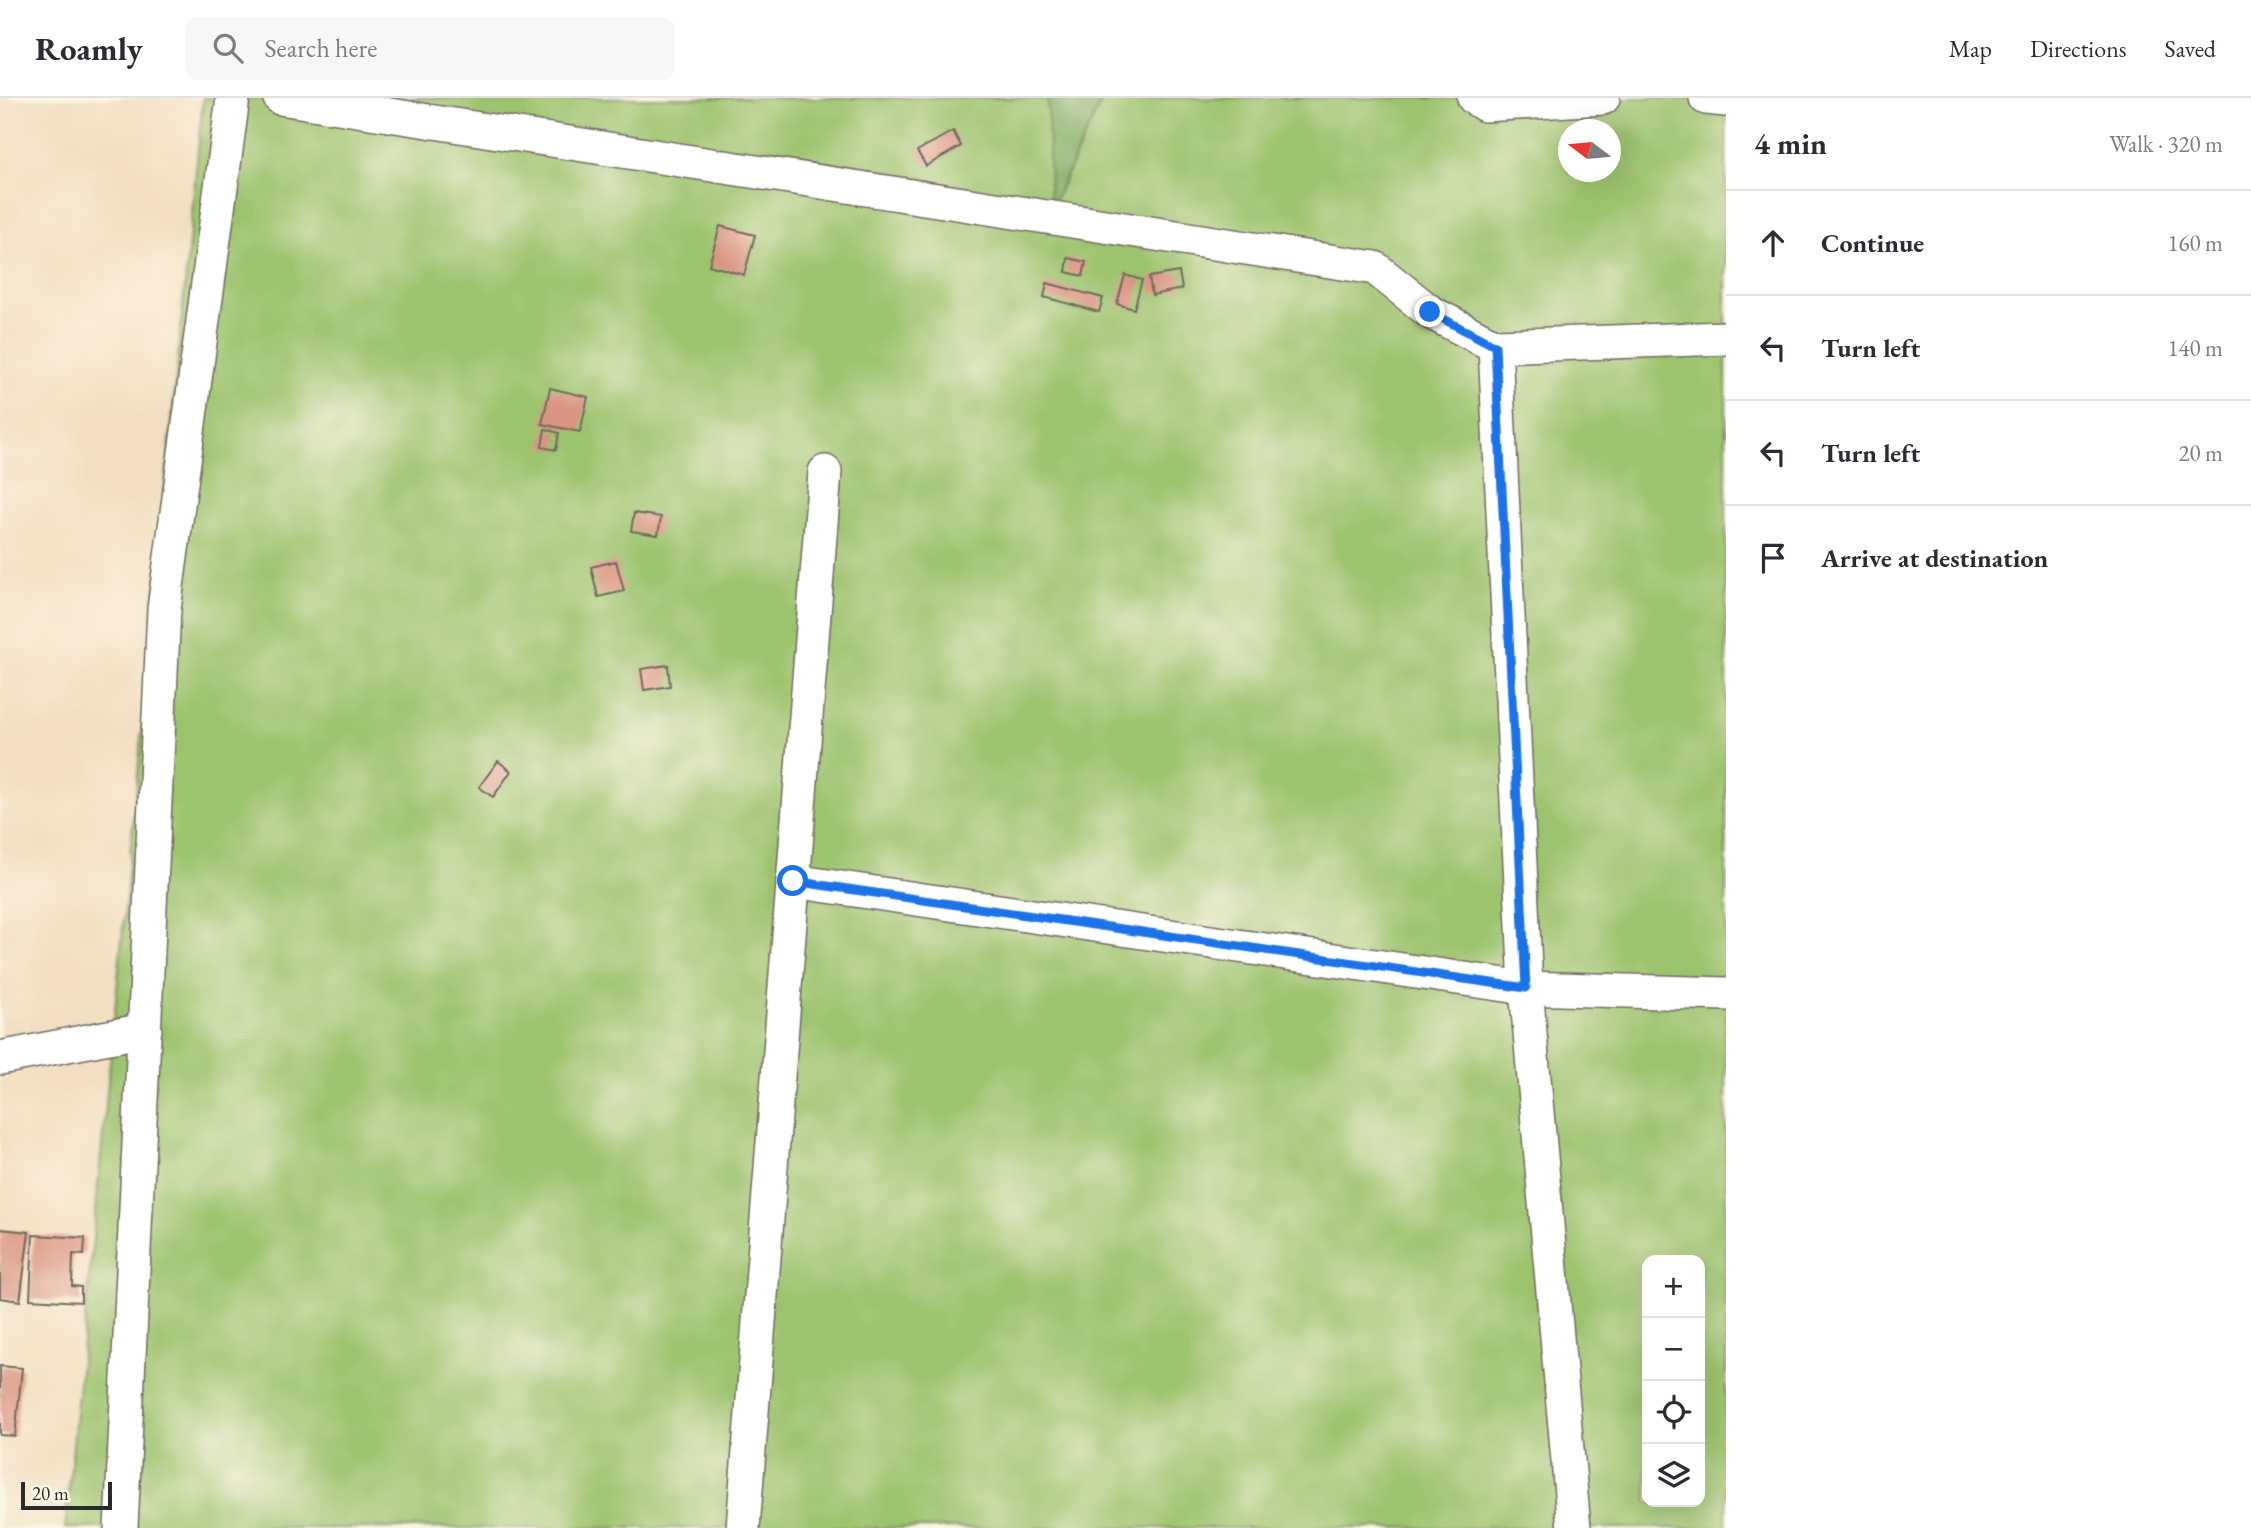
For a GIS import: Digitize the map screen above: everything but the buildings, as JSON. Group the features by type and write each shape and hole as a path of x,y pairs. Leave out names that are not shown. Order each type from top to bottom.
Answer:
{"street":[{"path":"121,1528 164,609 233,98"},
{"path":"280,98 1375,268 1430,312 1495,346 1726,338"},
{"path":"1475,98 1485,104 1603,98"},
{"path":"1706,98 1726,100"},
{"path":"1495,346 1526,988 1574,1528"},
{"path":"743,1528 825,472"},
{"path":"793,881 1526,988 1726,994"},
{"path":"0,1058 145,1030"}],"green space":[{"path":"203,98 1048,98 1051,208 1103,98 1726,98 1726,1528 65,1528"},
{"path":"1048,98 1103,98 1050,210"}],"route":[{"path":"793,881 1526,988 1495,346 1430,312"}]}
